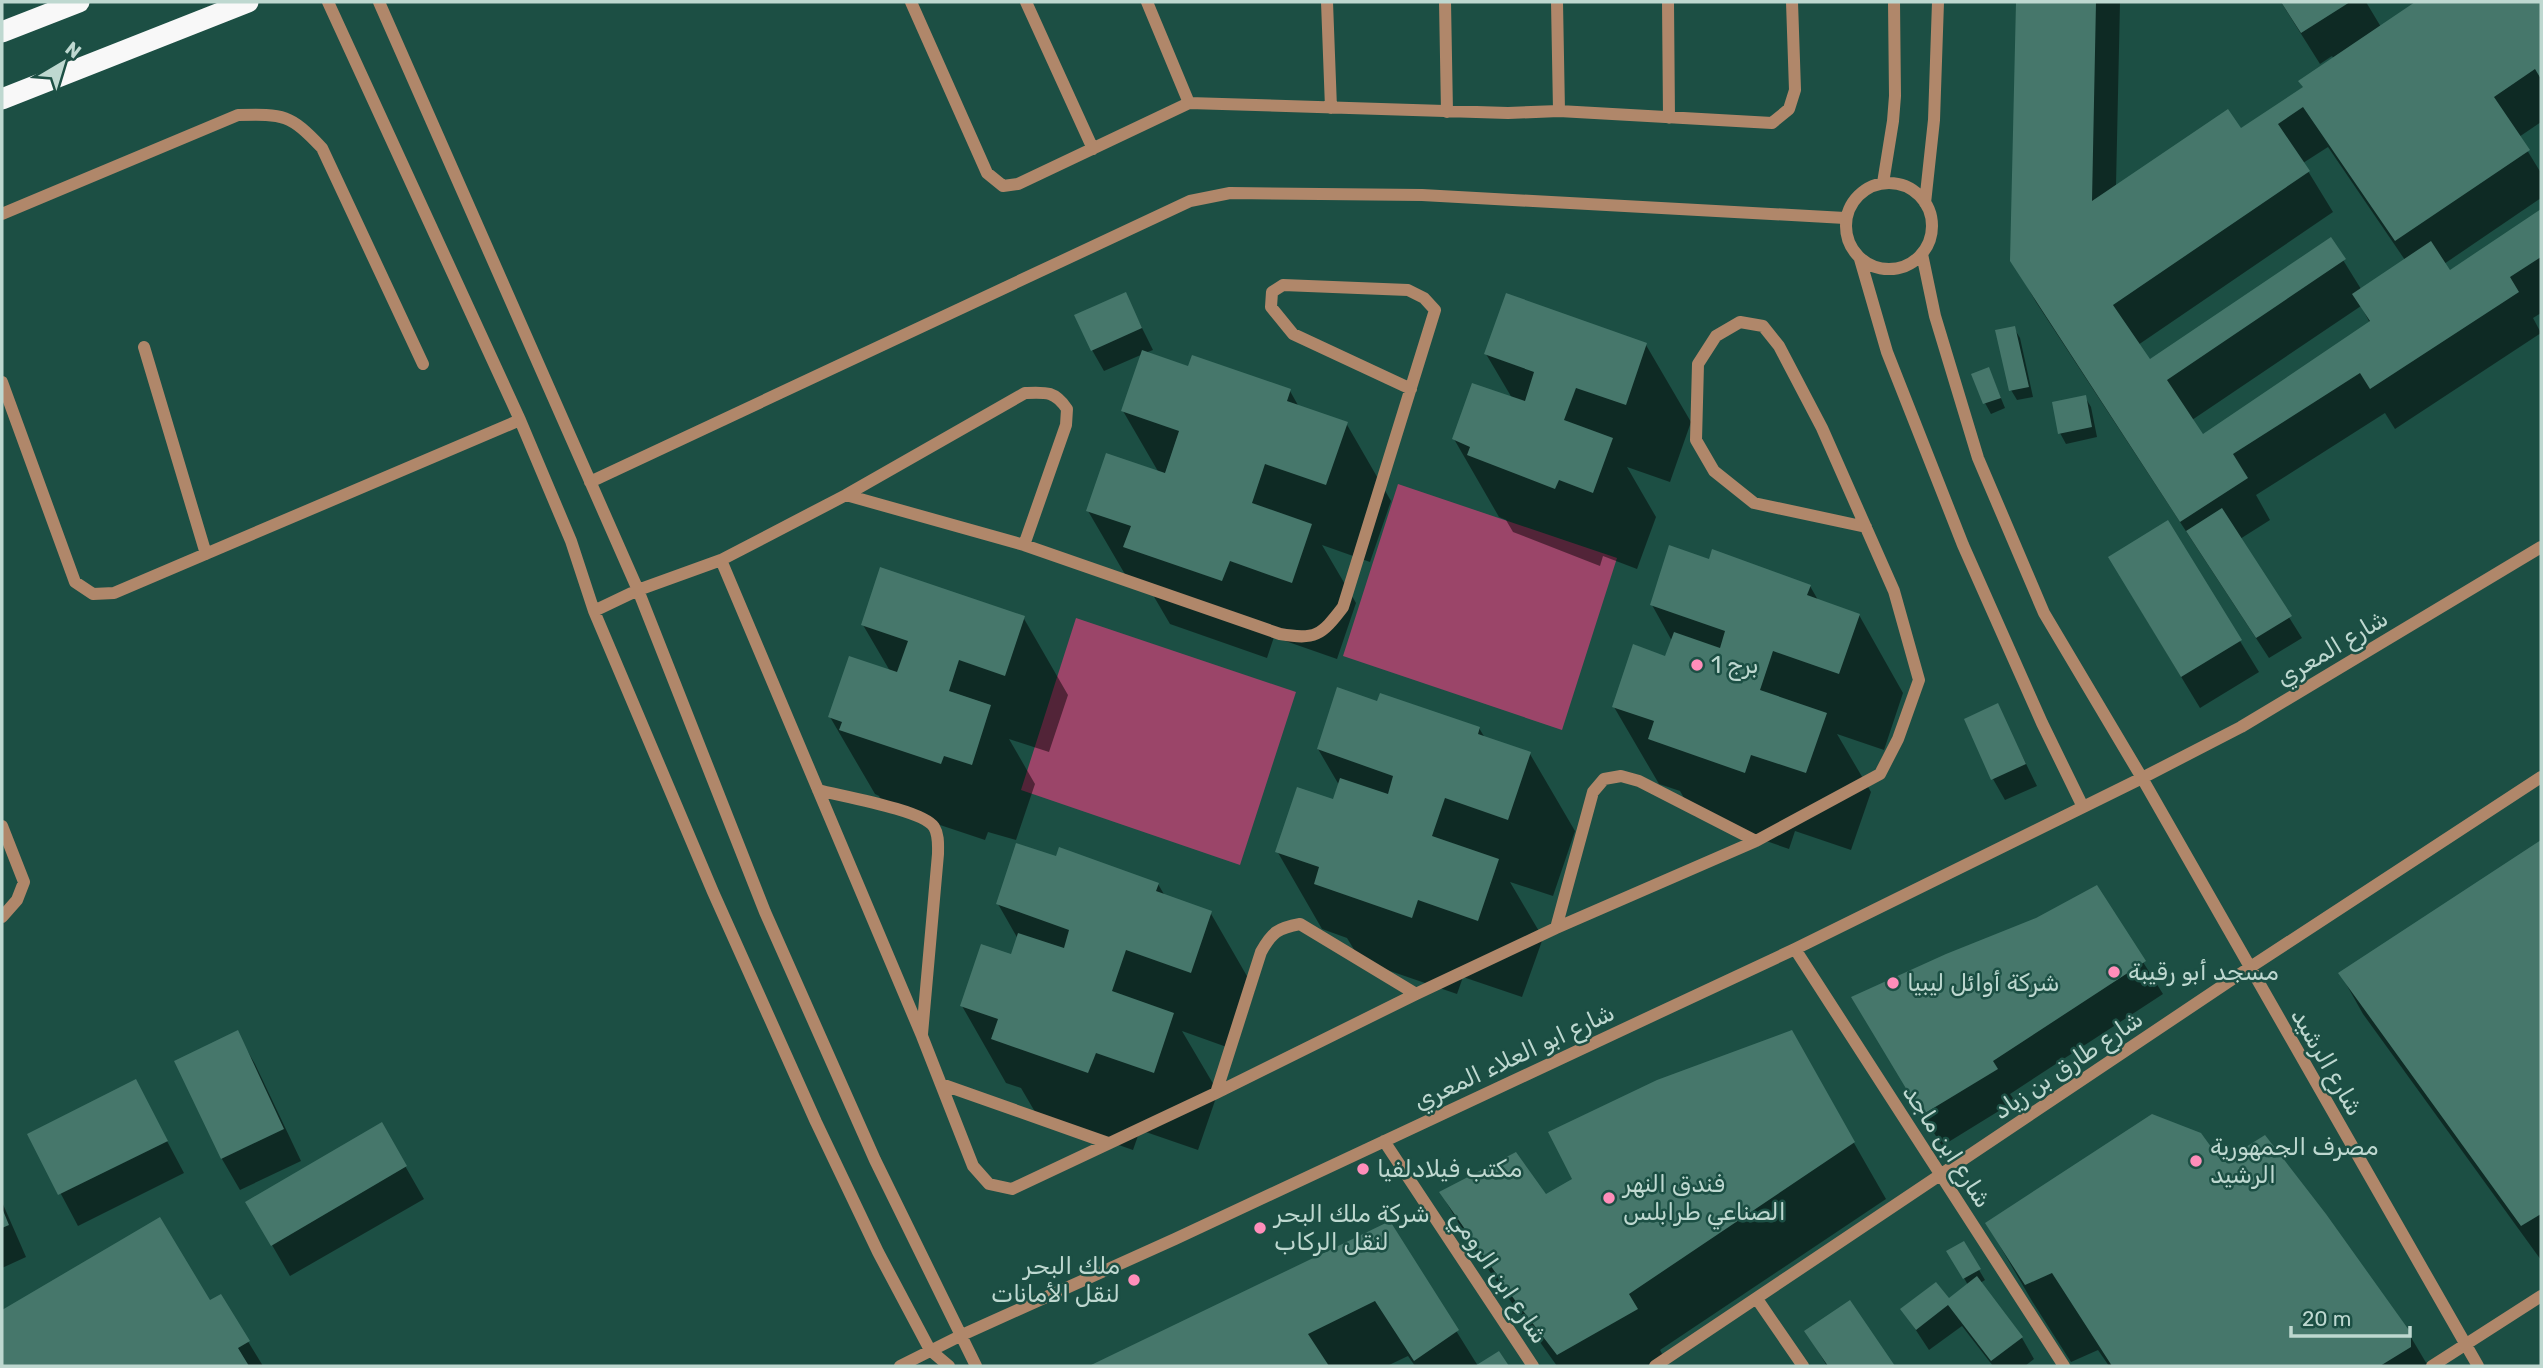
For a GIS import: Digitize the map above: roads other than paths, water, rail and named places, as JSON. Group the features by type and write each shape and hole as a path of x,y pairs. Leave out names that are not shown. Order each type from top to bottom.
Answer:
{"highway":[{"path":"2,32 79,2"},
{"path":"2,99 248,2"}],"street":[{"path":"328,2 520,420 571,541 594,611 713,892 816,1122 877,1252 930,1350 949,1366"},
{"path":"379,2 638,590 765,912 874,1160 975,1366"},
{"path":"911,2 987,173 1003,186 1018,184 1189,103 1447,112 1559,111 1772,123 1789,109 1795,90 1792,2"},
{"path":"1026,2 1093,149"},
{"path":"1147,2 1189,103"},
{"path":"1326,2 1331,108"},
{"path":"1445,2 1447,112"},
{"path":"1557,2 1559,111"},
{"path":"1668,2 1669,118"},
{"path":"1883,183 1894,108 1894,2"},
{"path":"1924,203 1934,120 1938,2"},
{"path":"2,214 238,115 276,114 301,127 322,148 423,364"},
{"path":"1860,259 1881,269 1903,267 1922,254 1932,233 1930,211 1916,192 1896,183 1874,184 1855,198 1845,218 1847,241 1860,259 1887,352 1963,545 2042,723 2083,807"},
{"path":"590,482 1190,201 1230,192 1435,196 1845,218"},
{"name":"شارع الرشيد","path":"1922,254 1935,316 1978,458 2044,613 2142,778 2478,1366"},
{"path":"846,495 1024,545 1280,634 1306,638 1329,626 1343,607 1411,389 1435,310 1424,298 1408,290 1283,285 1272,292 1271,307 1293,334 1411,389"},
{"path":"721,560 922,1035 973,1166 989,1184 1012,1189 1556,928 1756,841 1880,774 1911,706 1919,680 1894,591 1866,527 1822,428 1779,346 1763,326 1740,322 1716,336 1698,365 1696,440 1714,471 1754,503 1866,527"},
{"path":"144,347 206,554"},
{"path":"2,382 75,582 93,594 114,593 520,420"},
{"path":"594,611 638,590 721,560 846,495 1025,393 1046,392 1060,398 1068,409 1066,425 1024,545"},
{"name":"شارع المعري","path":"2142,778 2241,727 2541,547"},
{"path":"1556,928 1592,792 1604,779 1621,776 1639,781 1756,841"},
{"name":"شارع طارق بن زياد","path":"1655,1366 2249,968 2541,777"},
{"name":"شارع ابو العلاء المعري","path":"900,1366 1795,949 2142,778"},
{"path":"818,790 913,813 933,825 938,838 938,854 922,1035"},
{"path":"2,826 24,882 18,900 2,917"},
{"path":"1216,1093 1261,952 1269,936 1283,927 1300,924 1416,994"},
{"name":"شارع ابن ماجد","path":"1795,949 2064,1366"},
{"path":"941,1084 1108,1143"},
{"name":"شارع ابن الرومي","path":"1384,1141 1533,1366"},
{"path":"2432,1366 2541,1296"},
{"path":"1757,1298 1803,1366"}],"place":[{"name":"برج 1","path":"1697,665"},
{"name":"مسجد أبو رقيبة","path":"2114,972"},
{"name":"شركة أوائل ليبيا","path":"1893,983"},
{"name":"مصرف الجمهورية الرشيد","path":"2196,1161"},
{"name":"مكتب فيلادلفيا","path":"1363,1169"},
{"name":"فندق النهر الصناعي طرابلس","path":"1609,1198"},
{"name":"شركة ملك البحر لنقل الركاب","path":"1260,1228"},
{"name":"ملك البحر لنقل الأمانات","path":"1134,1280"}]}
